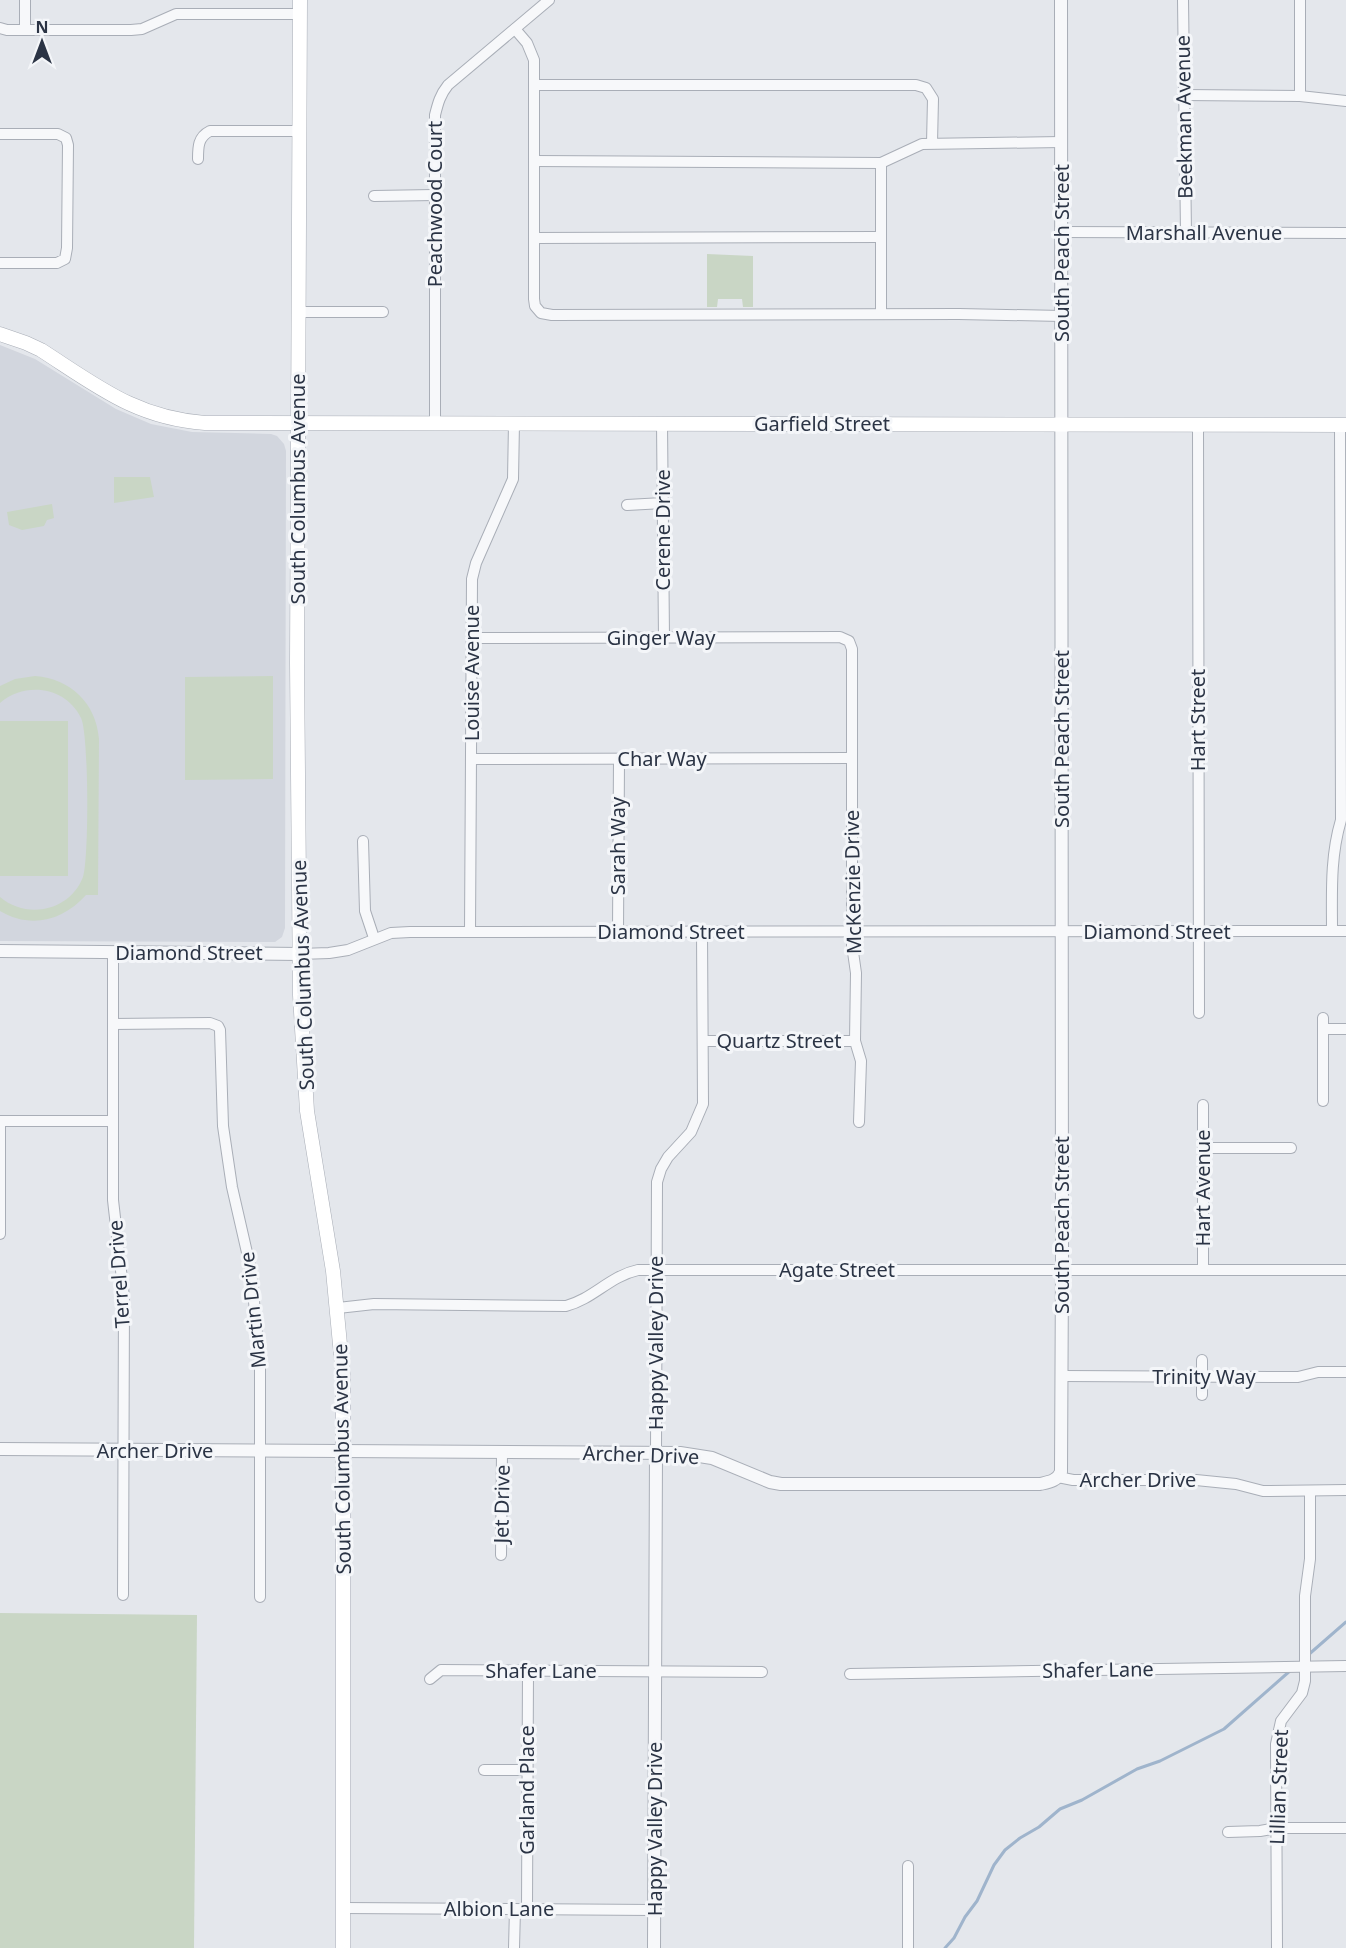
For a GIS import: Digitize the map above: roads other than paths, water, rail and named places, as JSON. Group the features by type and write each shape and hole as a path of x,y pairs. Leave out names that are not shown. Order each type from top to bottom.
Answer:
{"main road":[{"name":"South Columbus Avenue","path":"300,7 297,663 300,1009 307,1111 338,1308 343,1376 343,1948"},
{"name":"Garfield Street","path":"0,334 41,350 117,398 160,417 205,423 1343,425"}],"street":[{"path":"25,0 25,30"},
{"name":"Peachwood Court","path":"435,423 435,115 442,93 549,0"},
{"name":"South Peach Street","path":"1058,1477 1060,1472 1062,1376 1063,933 1061,0"},
{"name":"Beekman Avenue","path":"1184,0 1183,95 1186,233"},
{"path":"1300,0 1300,96"},
{"path":"0,28 25,30 142,29 176,14 300,7"},
{"path":"515,29 532,51 534,60 534,299 535,306 541,313 552,315 1062,316"},
{"path":"534,85 916,85 926,88 933,99 933,143"},
{"path":"1183,95 1300,96 1346,101"},
{"path":"198,159 200,141 210,131 300,131"},
{"path":"0,134 52,134 66,138 68,144 67,248 64,259 57,263 0,262"},
{"path":"534,162 881,163 922,144 1061,142"},
{"path":"881,163 881,314"},
{"path":"374,196 434,195"},
{"name":"Marshall Avenue","path":"1062,232 1346,233"},
{"path":"534,237 880,237"},
{"path":"299,312 382,312"},
{"name":"Louise Avenue","path":"470,932 473,570 513,478 514,423"},
{"name":"Cerene Drive","path":"662,423 664,638"},
{"path":"1332,931 1332,868 1334,844 1341,820 1343,763 1343,425"},
{"name":"Hart Street","path":"1198,426 1199,1013"},
{"path":"627,505 663,503"},
{"name":"Ginger Way","path":"472,638 840,638 849,641"},
{"name":"McKenzie Drive","path":"849,641 852,649 852,932 856,973 855,1041 861,1061 859,1122"},
{"name":"Char Way","path":"472,759 851,758"},
{"name":"Sarah Way","path":"618,932 619,759"},
{"path":"363,841 365,911 374,938"},
{"name":"Diamond Street","path":"0,951 329,953 348,950 374,938 401,932 1346,931"},
{"name":"Happy Valley Drive","path":"654,1948 657,1182 668,1157 691,1132 703,1104 702,932"},
{"name":"Terrel Drive","path":"113,952 113,1200 124,1297 123,1595"},
{"name":"Martin Drive","path":"113,1023 210,1023 218,1026 221,1036 221,1100 226,1154 251,1270 260,1365 260,1596"},
{"path":"1323,1101 1323,1023 1346,1029"},
{"name":"Quartz Street","path":"703,1041 855,1041"},
{"name":"Hart Avenue","path":"1203,1106 1203,1270"},
{"path":"0,1234 0,1121 112,1120"},
{"path":"1203,1148 1291,1148"},
{"name":"Agate Street","path":"338,1308 374,1304 566,1306 586,1298 622,1274 638,1270 1346,1270"},
{"path":"1202,1360 1202,1395"},
{"name":"Trinity Way","path":"1062,1376 1298,1377 1318,1372 1346,1372"},
{"name":"Archer Drive","path":"0,1449 656,1453 712,1458 770,1482 782,1484 1040,1484 1058,1477 1072,1480 1218,1481 1263,1491 1346,1490"},
{"name":"Jet Drive","path":"501,1555 502,1453"},
{"name":"Lillian Street","path":"1277,1948 1277,1732 1281,1721 1302,1693 1305,1681 1305,1596 1310,1559 1310,1491"},
{"name":"Shafer Lane","path":"850,1674 1346,1666"},
{"name":"Shafer Lane","path":"430,1679 441,1670 762,1672"},
{"name":"Garland Place","path":"514,1948 521,1909 527,1770 528,1671"},
{"path":"484,1770 527,1770"},
{"path":"1228,1832 1277,1828 1346,1828"},
{"path":"908,1866 908,1948"},
{"name":"Albion Lane","path":"343,1908 654,1910"}],"waterway":[{"path":"1307,1656 1346,1622"},
{"path":"945,1948 954,1938 977,1901 994,1865 1005,1850 1039,1827 1060,1809 1082,1800 1137,1769 1160,1761 1224,1729 1291,1670"}]}
